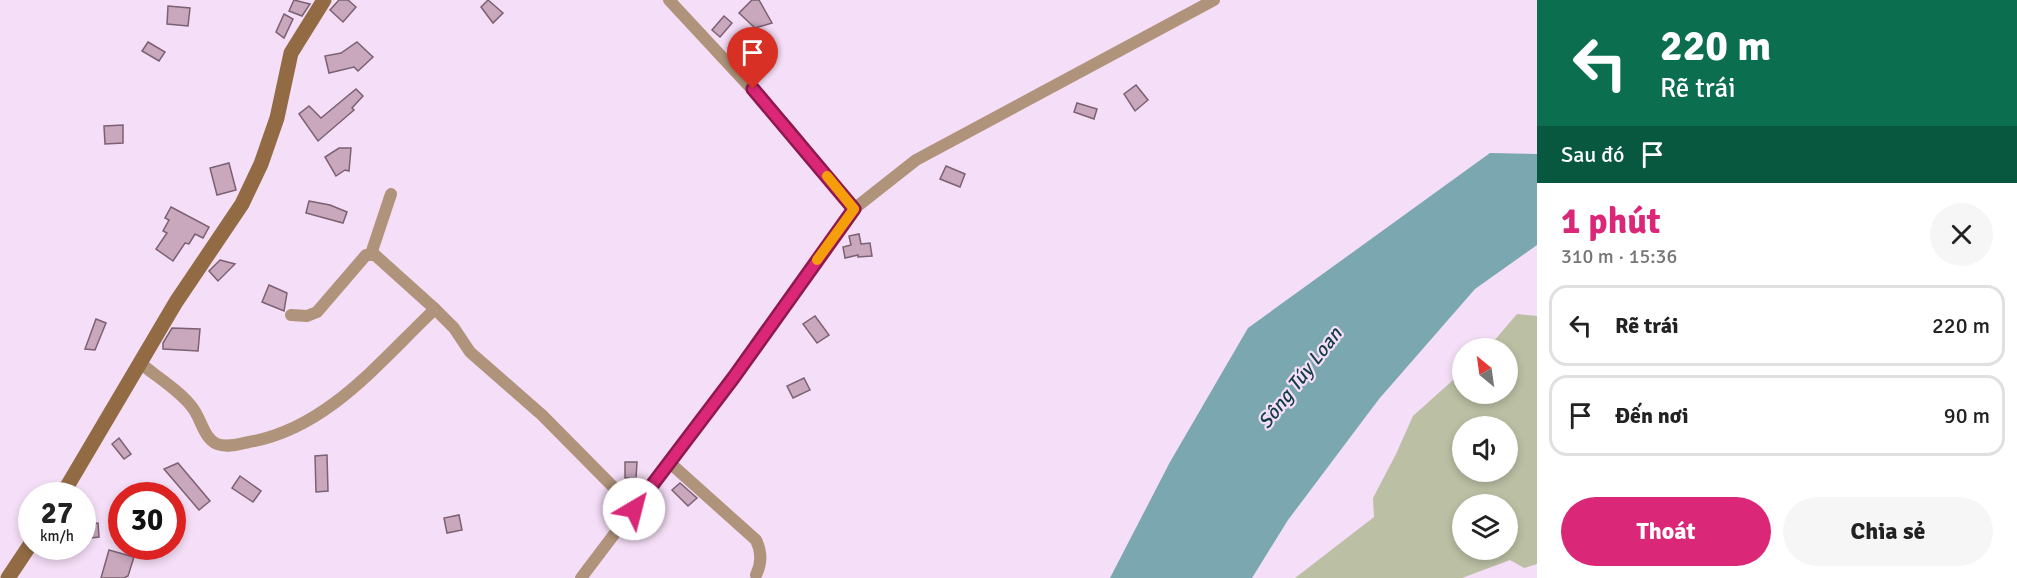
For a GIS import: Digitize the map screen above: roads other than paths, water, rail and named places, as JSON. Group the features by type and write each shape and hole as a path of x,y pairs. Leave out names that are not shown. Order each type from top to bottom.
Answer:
{"street":[{"path":"70,482 176,302 242,204 261,164 277,118 291,53 324,0"},
{"path":"669,0 788,128 854,209"},
{"path":"581,578 670,462 854,209 916,160 1214,0"},
{"path":"371,254 391,194"},
{"path":"371,254 435,309 454,328 470,352 542,415 634,509"},
{"path":"291,315 307,316 317,312 366,255 371,254"},
{"path":"140,363 187,401 196,412 208,437 214,443 226,446 270,439 296,428 341,399 435,309"},
{"path":"670,462 756,540 761,554 761,562 756,575"},
{"path":"8,578 20,560"}],"water":[{"name":"Sông Túy Loan","path":"1490,153 1537,154 1537,245 1475,289 1379,399 1288,520 1252,578 1110,578 1170,462 1248,328"}]}
